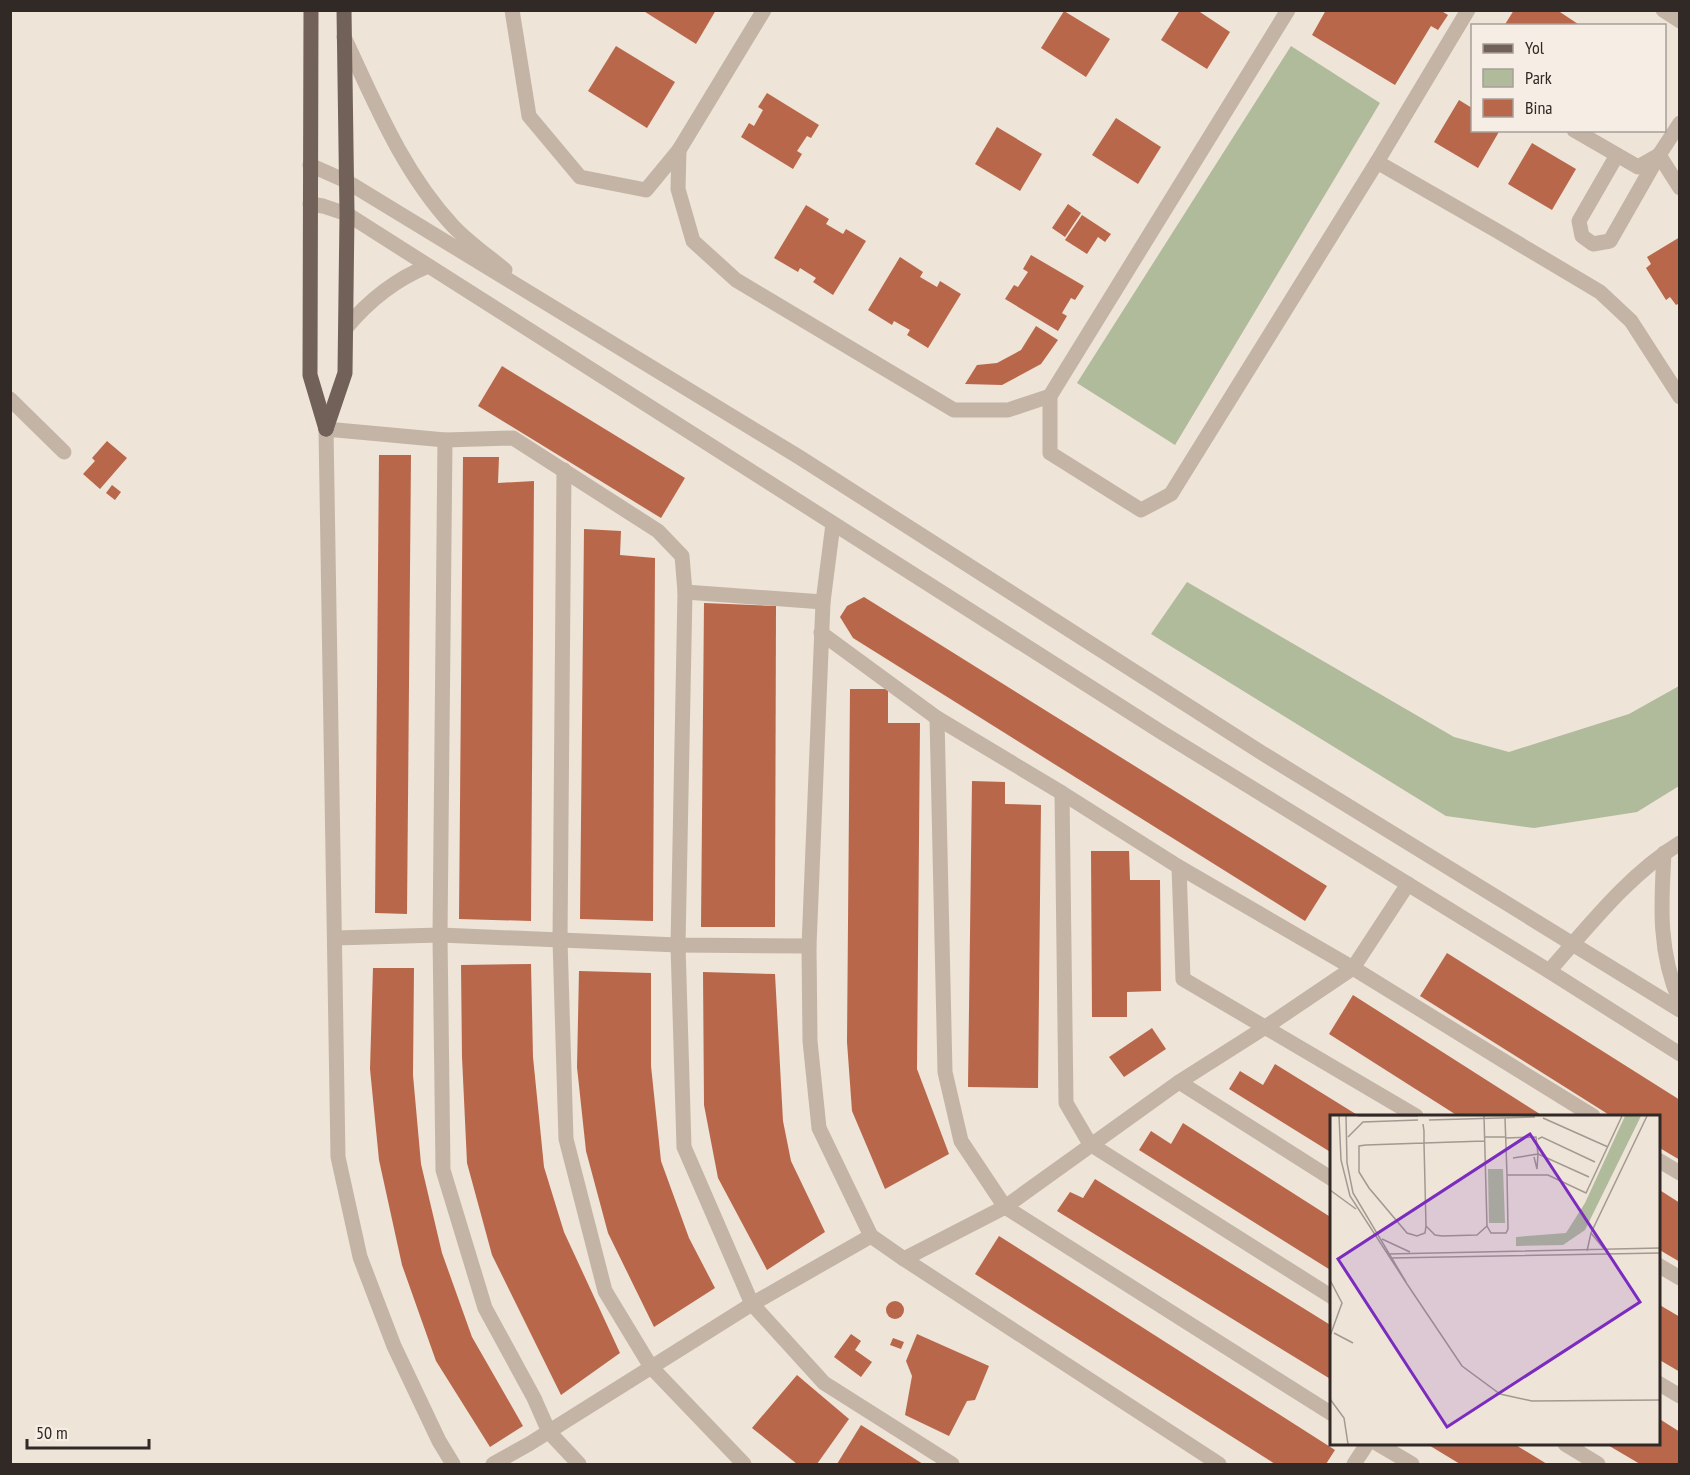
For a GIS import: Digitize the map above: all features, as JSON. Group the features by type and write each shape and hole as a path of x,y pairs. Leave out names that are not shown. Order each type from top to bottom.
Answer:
{"main road":[{"path":"311,10 310,375 326,429"},
{"path":"326,429 345,373 347,214 344,10"}],"street":[{"path":"512,10 529,116 580,177 646,190 679,150 764,10"},
{"path":"1288,10 1050,396 1050,453 1141,510 1171,494 1377,162 1468,10"},
{"path":"1662,10 1680,21"},
{"path":"343,35 388,133 429,198 454,227 547,305"},
{"path":"1617,155 1579,221 1582,236 1593,244 1610,241 1680,123"},
{"path":"1577,132 1638,167 1659,155"},
{"path":"679,150 678,189 693,240 736,280 954,410 1008,410 1050,396"},
{"path":"1659,155 1680,188"},
{"path":"1377,162 1600,292 1632,321 1680,397"},
{"path":"310,165 346,181 799,457 1262,753 1680,1010"},
{"path":"310,204 347,214 1161,732 1550,971 1680,1054"},
{"path":"346,328 372,300 387,288 413,272 428,266"},
{"path":"10,399 64,452"},
{"path":"453,1464 439,1441 394,1346 360,1257 338,1157 326,429 445,440 513,438 657,531 682,556 685,592 678,945 684,1147 752,1304 824,1383 952,1464"},
{"path":"445,440 440,934 442,1170 485,1308 534,1398 549,1432 579,1464"},
{"path":"564,470 560,940 566,1139 605,1291 651,1367 744,1464"},
{"path":"833,524 821,633 809,946 810,1041 819,1128 871,1236 1219,1464"},
{"path":"685,592 823,602"},
{"path":"821,633 937,718 1179,867 1353,968 1583,1114"},
{"path":"937,718 945,1072 961,1141 1005,1207 1330,1413"},
{"path":"1062,793 1066,1103 1090,1144 1330,1296"},
{"path":"1550,971 1604,910 1664,853 1680,843"},
{"path":"1664,853 1661,898 1663,939 1671,977 1680,1002"},
{"path":"1179,867 1184,979 1414,1115"},
{"path":"904,1259 1005,1207 1179,1082 1353,968 1408,884"},
{"path":"334,938 440,934 678,945 809,946"},
{"path":"1179,1082 1330,1178"},
{"path":"1660,1161 1680,1173"},
{"path":"493,1464 549,1432 752,1304 871,1236"},
{"path":"1660,1266 1680,1278"},
{"path":"1660,1384 1680,1396"},
{"path":"1354,1464 1366,1445"},
{"path":"1381,1445 1412,1464"},
{"path":"1568,1445 1598,1464"}],"green space":[{"path":"1291,46 1380,103 1175,445 1077,383"},
{"path":"1187,582 1454,737 1509,752 1629,714 1679,686 1679,786 1637,812 1534,828 1446,816 1151,634"}],"building":[{"path":"642,10 716,10 696,44"},
{"path":"1180,10 1197,10 1230,32 1207,69 1161,40"},
{"path":"1326,10 1440,10 1448,15 1438,30 1431,26 1395,85 1312,35"},
{"path":"1514,10 1557,10 1578,24 1505,24"},
{"path":"1064,11 1110,39 1086,77 1041,48"},
{"path":"616,46 675,82 647,128 588,91"},
{"path":"767,93 819,125 811,138 807,136 797,151 802,154 793,169 741,137 749,123 754,126 763,110 758,107"},
{"path":"1459,100 1471,107 1471,132 1499,132 1478,168 1434,142"},
{"path":"1116,118 1161,147 1138,184 1092,155"},
{"path":"997,127 1042,154 1020,191 975,164"},
{"path":"1532,143 1576,169 1552,210 1508,184"},
{"path":"1068,204 1081,213 1065,237 1052,228"},
{"path":"806,205 829,219 826,224 843,234 846,229 866,241 833,295 813,282 816,278 800,268 798,272 774,258"},
{"path":"1082,215 1111,234 1105,242 1098,237 1087,254 1065,240"},
{"path":"1680,237 1680,303 1676,305 1670,297 1666,300 1646,268 1651,264 1647,257"},
{"path":"1031,255 1084,286 1075,300 1071,298 1062,313 1067,316 1058,331 1005,299 1014,285 1018,287 1028,272 1023,269"},
{"path":"900,257 923,272 920,277 937,287 940,281 961,294 928,348 907,335 910,330 894,321 892,325 868,310"},
{"path":"1036,326 1058,340 1041,364 1002,385 965,384 977,365 997,363 1021,350"},
{"path":"502,366 685,478 661,518 478,406"},
{"path":"107,441 127,458 100,489 83,474 95,461 92,458"},
{"path":"379,455 411,455 407,914 375,913"},
{"path":"463,457 499,457 498,483 534,481 531,921 459,919"},
{"path":"112,485 121,492 115,500 106,493"},
{"path":"584,529 621,531 620,555 655,558 653,921 580,919"},
{"path":"864,597 1327,886 1305,921 853,638 840,617 847,606"},
{"path":"704,603 776,606 775,927 701,927"},
{"path":"850,689 888,689 888,723 920,723 917,1069 949,1154 885,1189 852,1111 847,1042"},
{"path":"972,781 1005,782 1005,804 1041,805 1038,1088 968,1087"},
{"path":"1091,851 1129,851 1130,880 1160,880 1161,991 1127,992 1127,1017 1092,1017"},
{"path":"1447,953 1680,1100 1680,1160 1660,1148 1660,1115 1609,1115 1420,996"},
{"path":"531,964 533,1057 544,1167 564,1232 620,1353 561,1395 492,1255 467,1163 461,965"},
{"path":"373,968 414,968 413,1075 421,1164 442,1253 472,1337 523,1426 490,1447 436,1361 402,1265 379,1160 370,1069"},
{"path":"579,971 651,973 651,1066 661,1161 689,1238 715,1288 654,1327 608,1233 586,1151 577,1067"},
{"path":"703,972 775,974 783,1121 791,1161 825,1232 767,1270 718,1178 704,1105"},
{"path":"1353,995 1541,1115 1456,1115 1329,1034"},
{"path":"1152,1028 1166,1049 1124,1077 1109,1057"},
{"path":"1275,1064 1357,1115 1330,1115 1330,1152 1229,1089 1240,1071 1263,1085"},
{"path":"1183,1123 1330,1217 1330,1270 1139,1150 1151,1131 1171,1144"},
{"path":"1095,1179 1330,1325 1330,1379 1057,1211 1070,1192 1083,1198"},
{"path":"1660,1190 1680,1203 1680,1262 1660,1250"},
{"path":"999,1236 1335,1450 1326,1464 1275,1464 975,1274"},
{"path":"891,1301 899,1301 904,1306 902,1317 891,1319 886,1314 886,1306"},
{"path":"1660,1305 1680,1317 1680,1372 1660,1360"},
{"path":"851,1334 861,1341 855,1350 872,1362 861,1377 834,1357"},
{"path":"917,1334 989,1366 975,1400 967,1401 949,1436 905,1415 912,1376 906,1361"},
{"path":"893,1338 904,1342 901,1349 890,1345"},
{"path":"797,1375 849,1419 817,1464 797,1464 752,1428"},
{"path":"1660,1419 1680,1432 1680,1464 1640,1464 1608,1445 1660,1445"},
{"path":"861,1425 923,1464 837,1464"},
{"path":"1429,1445 1516,1445 1547,1464 1460,1464"}]}
